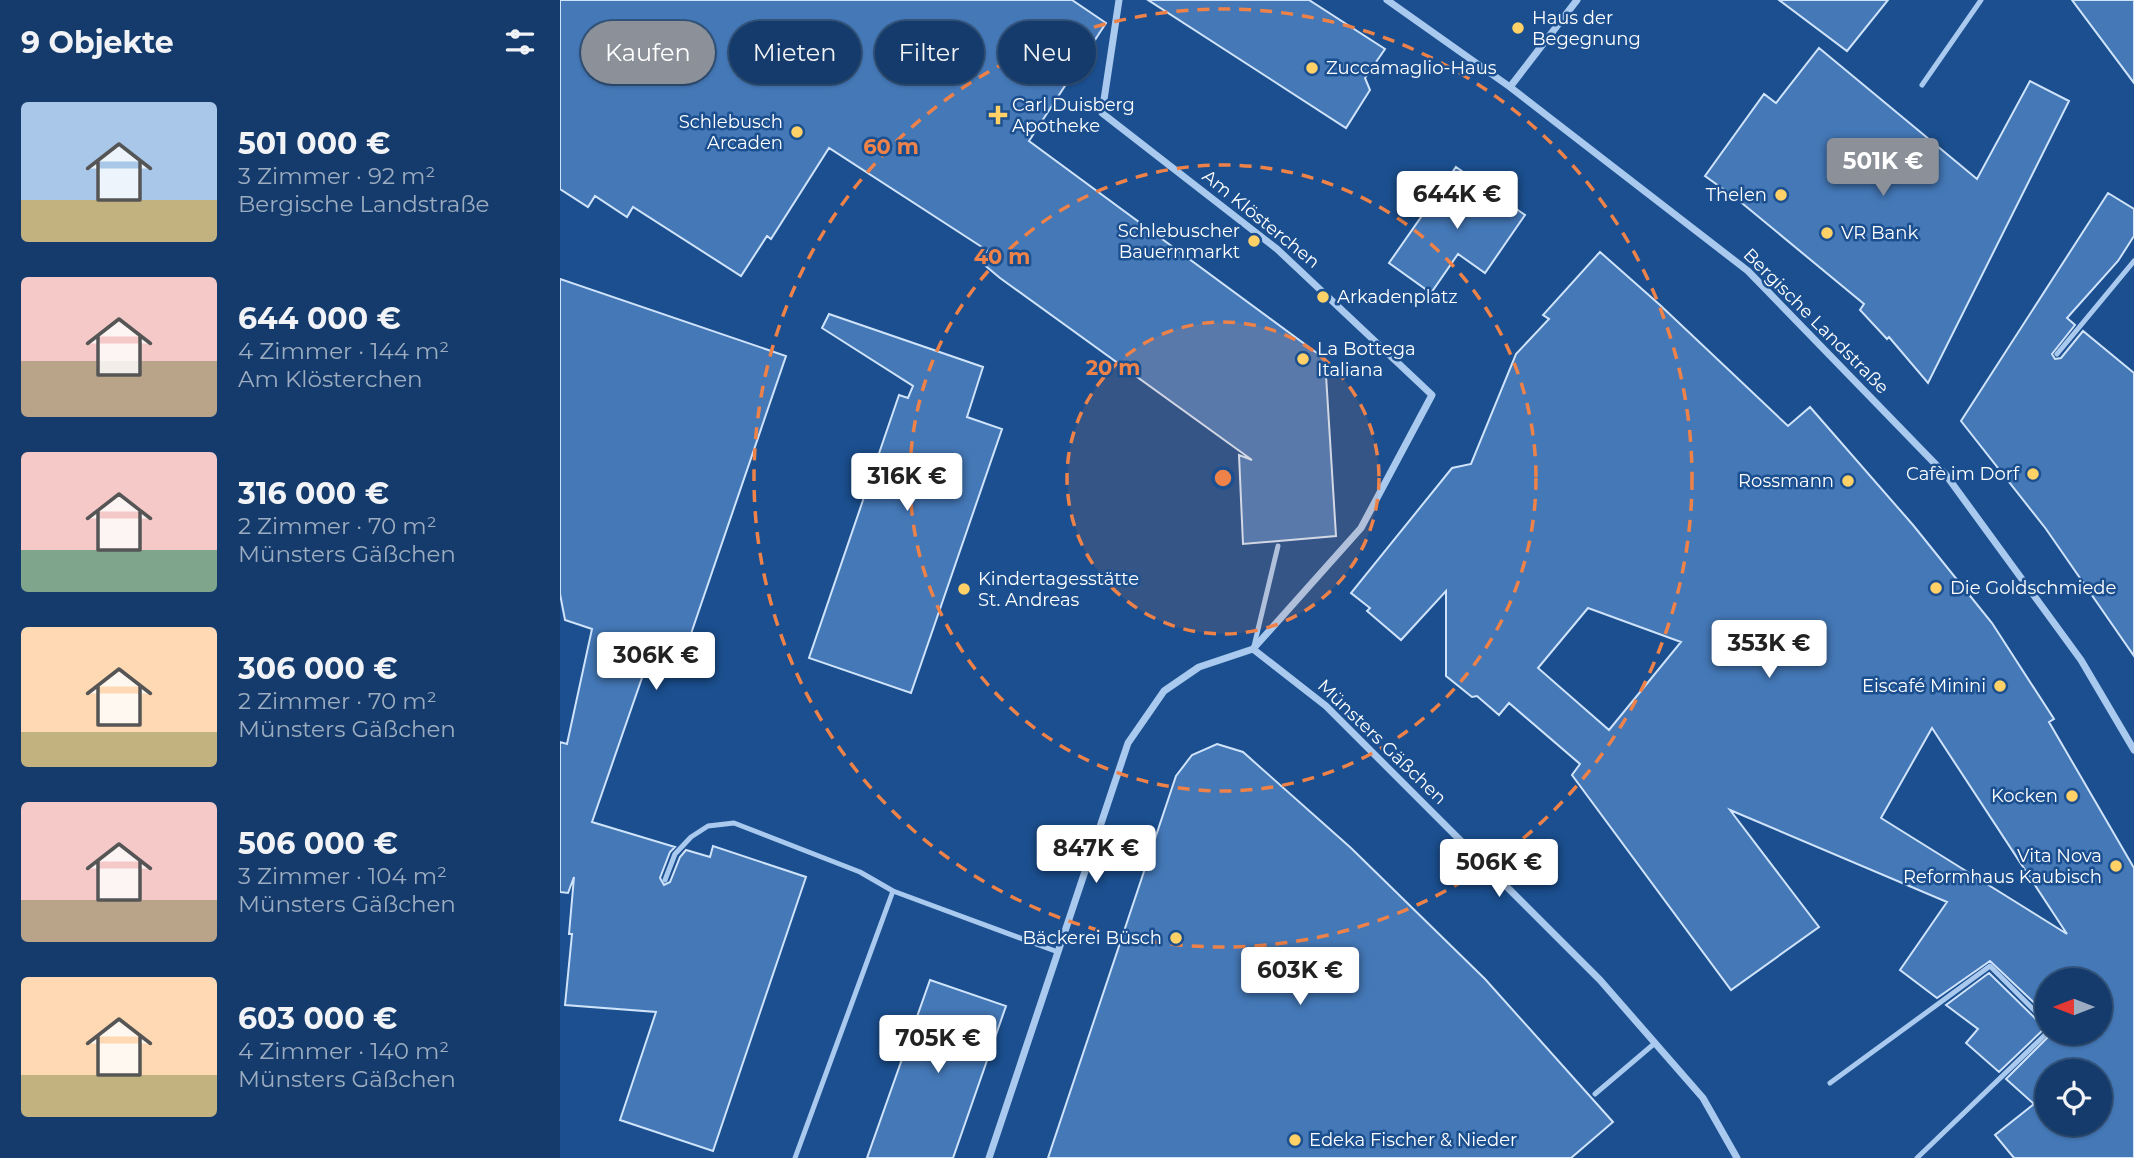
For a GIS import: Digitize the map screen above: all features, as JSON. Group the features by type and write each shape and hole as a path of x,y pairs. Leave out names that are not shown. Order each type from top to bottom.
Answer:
{"street":[{"name":"Am Klösterchen","path":"1119,0 1102,113 1278,248 1432,395 1361,528 1253,649"},
{"name":"Bergische Landstraße","path":"1387,0 1510,87 1748,271 1946,475 2081,660 2134,750"},
{"path":"1510,87 1577,0"},
{"path":"989,1158 1128,743 1164,691 1199,667 1253,649"},
{"name":"Münsters Gäßchen","path":"1253,649 1326,706 1600,979 1703,1098 1737,1158"}],"lane":[{"path":"1923,85 1981,0"},
{"path":"2057,354 2134,261"},
{"path":"1253,649 1278,546"},
{"path":"665,880 675,854 691,837 708,826 734,822 860,872 893,891 1058,952"},
{"path":"795,1158 893,891"},
{"path":"1830,1083 1990,966 2035,1011"},
{"path":"1595,1094 1655,1043"},
{"path":"1917,1158 2035,1045"}],"building":[{"path":"560,0 1072,0 1106,23 1096,38 1096,21 998,21 998,84 1066,84 1029,141 1325,359 1336,536 1243,544 1239,455 1252,460 1000,278 981,262 988,251 829,148 771,239 767,236 741,276 633,207 627,217 595,196 588,207 560,189"},
{"name":"Zuccamaglio-Haus","path":"1148,0 1309,0 1385,49 1365,78 1370,90 1346,128"},
{"path":"1779,0 1888,0 1847,51"},
{"path":"2072,0 2134,0 2134,83"},
{"path":"1819,48 1977,179 2030,81 2069,101 1928,383 1889,337 1887,339 1860,310 1864,304 1737,199 1705,176 1764,94 1776,103"},
{"path":"1456,167 1525,215 1485,273 1458,254 1431,293 1389,263"},
{"path":"2108,193 2134,209 2134,236 2118,261 2067,318 2075,325 2052,354 2055,359 2061,358 2083,331 2134,373 2134,656 2046,529 1961,421"},
{"path":"1600,252 1788,426 1810,407 1913,525 1992,623 2054,719 2049,722 2134,868 2134,1158 2014,1158 1995,1135 2034,1104 2006,1079 2040,1045 2112,1045 2112,968 2035,968 2035,1004 1990,961 1937,998 1900,970 1947,902 1730,810 1819,927 1731,990 1572,775 1580,764 1509,703 1499,715 1477,696 1472,697 1446,676 1446,591 1401,640 1367,611 1370,608 1351,593 1452,468 1471,464 1516,354 1549,319 1543,315","holes":["1588,608 1681,642 1609,730 1538,668","1932,728 2067,934 1881,818"]},
{"path":"560,279 786,356 682,660 652,649 592,822 675,847 670,852 660,878 664,885 670,882 680,857 686,850 710,857 713,846 806,877 713,1151 620,1120 656,1012 565,1005 574,877 568,893 560,892 560,742 567,744 592,629 565,620 560,594"},
{"path":"829,314 983,367 967,417 1002,429 911,693 809,658 899,395 908,398 913,386 822,328"},
{"path":"1217,744 1243,752 1351,848 1485,979 1613,1122 1571,1158 1048,1158 1176,776 1192,755"},
{"path":"1989,973 2035,1018 2035,1038 1999,1072 1966,1043 1978,1029 1946,1005"},
{"path":"930,980 1006,1006 953,1158 867,1158"}],"place":[{"name":"Haus der Begegnung","path":"1518,28"},
{"name":"Zuccamaglio-Haus","path":"1312,68"},
{"name":"Carl Duisberg Apotheke","path":"998,115"},
{"name":"Schlebusch Arcaden","path":"797,132"},
{"name":"Thelen","path":"1781,195"},
{"name":"VR Bank","path":"1827,233"},
{"name":"Schlebuscher Bauernmarkt","path":"1254,241"},
{"name":"Arkadenplatz","path":"1323,297"},
{"name":"La Bottega Italiana","path":"1303,359"},
{"name":"Cafè im Dorf","path":"2033,474"},
{"name":"Rossmann","path":"1848,481"},
{"name":"Die Goldschmiede","path":"1936,588"},
{"name":"Kindertagesstätte St. Andreas","path":"964,589"},
{"name":"Eiscafé Minini","path":"2000,686"},
{"name":"Kocken","path":"2072,796"},
{"name":"Vita Nova Reformhaus Kaubisch","path":"2116,866"},
{"name":"Bäckerei Büsch","path":"1176,938"},
{"name":"Edeka Fischer & Nieder","path":"1295,1140"}]}
